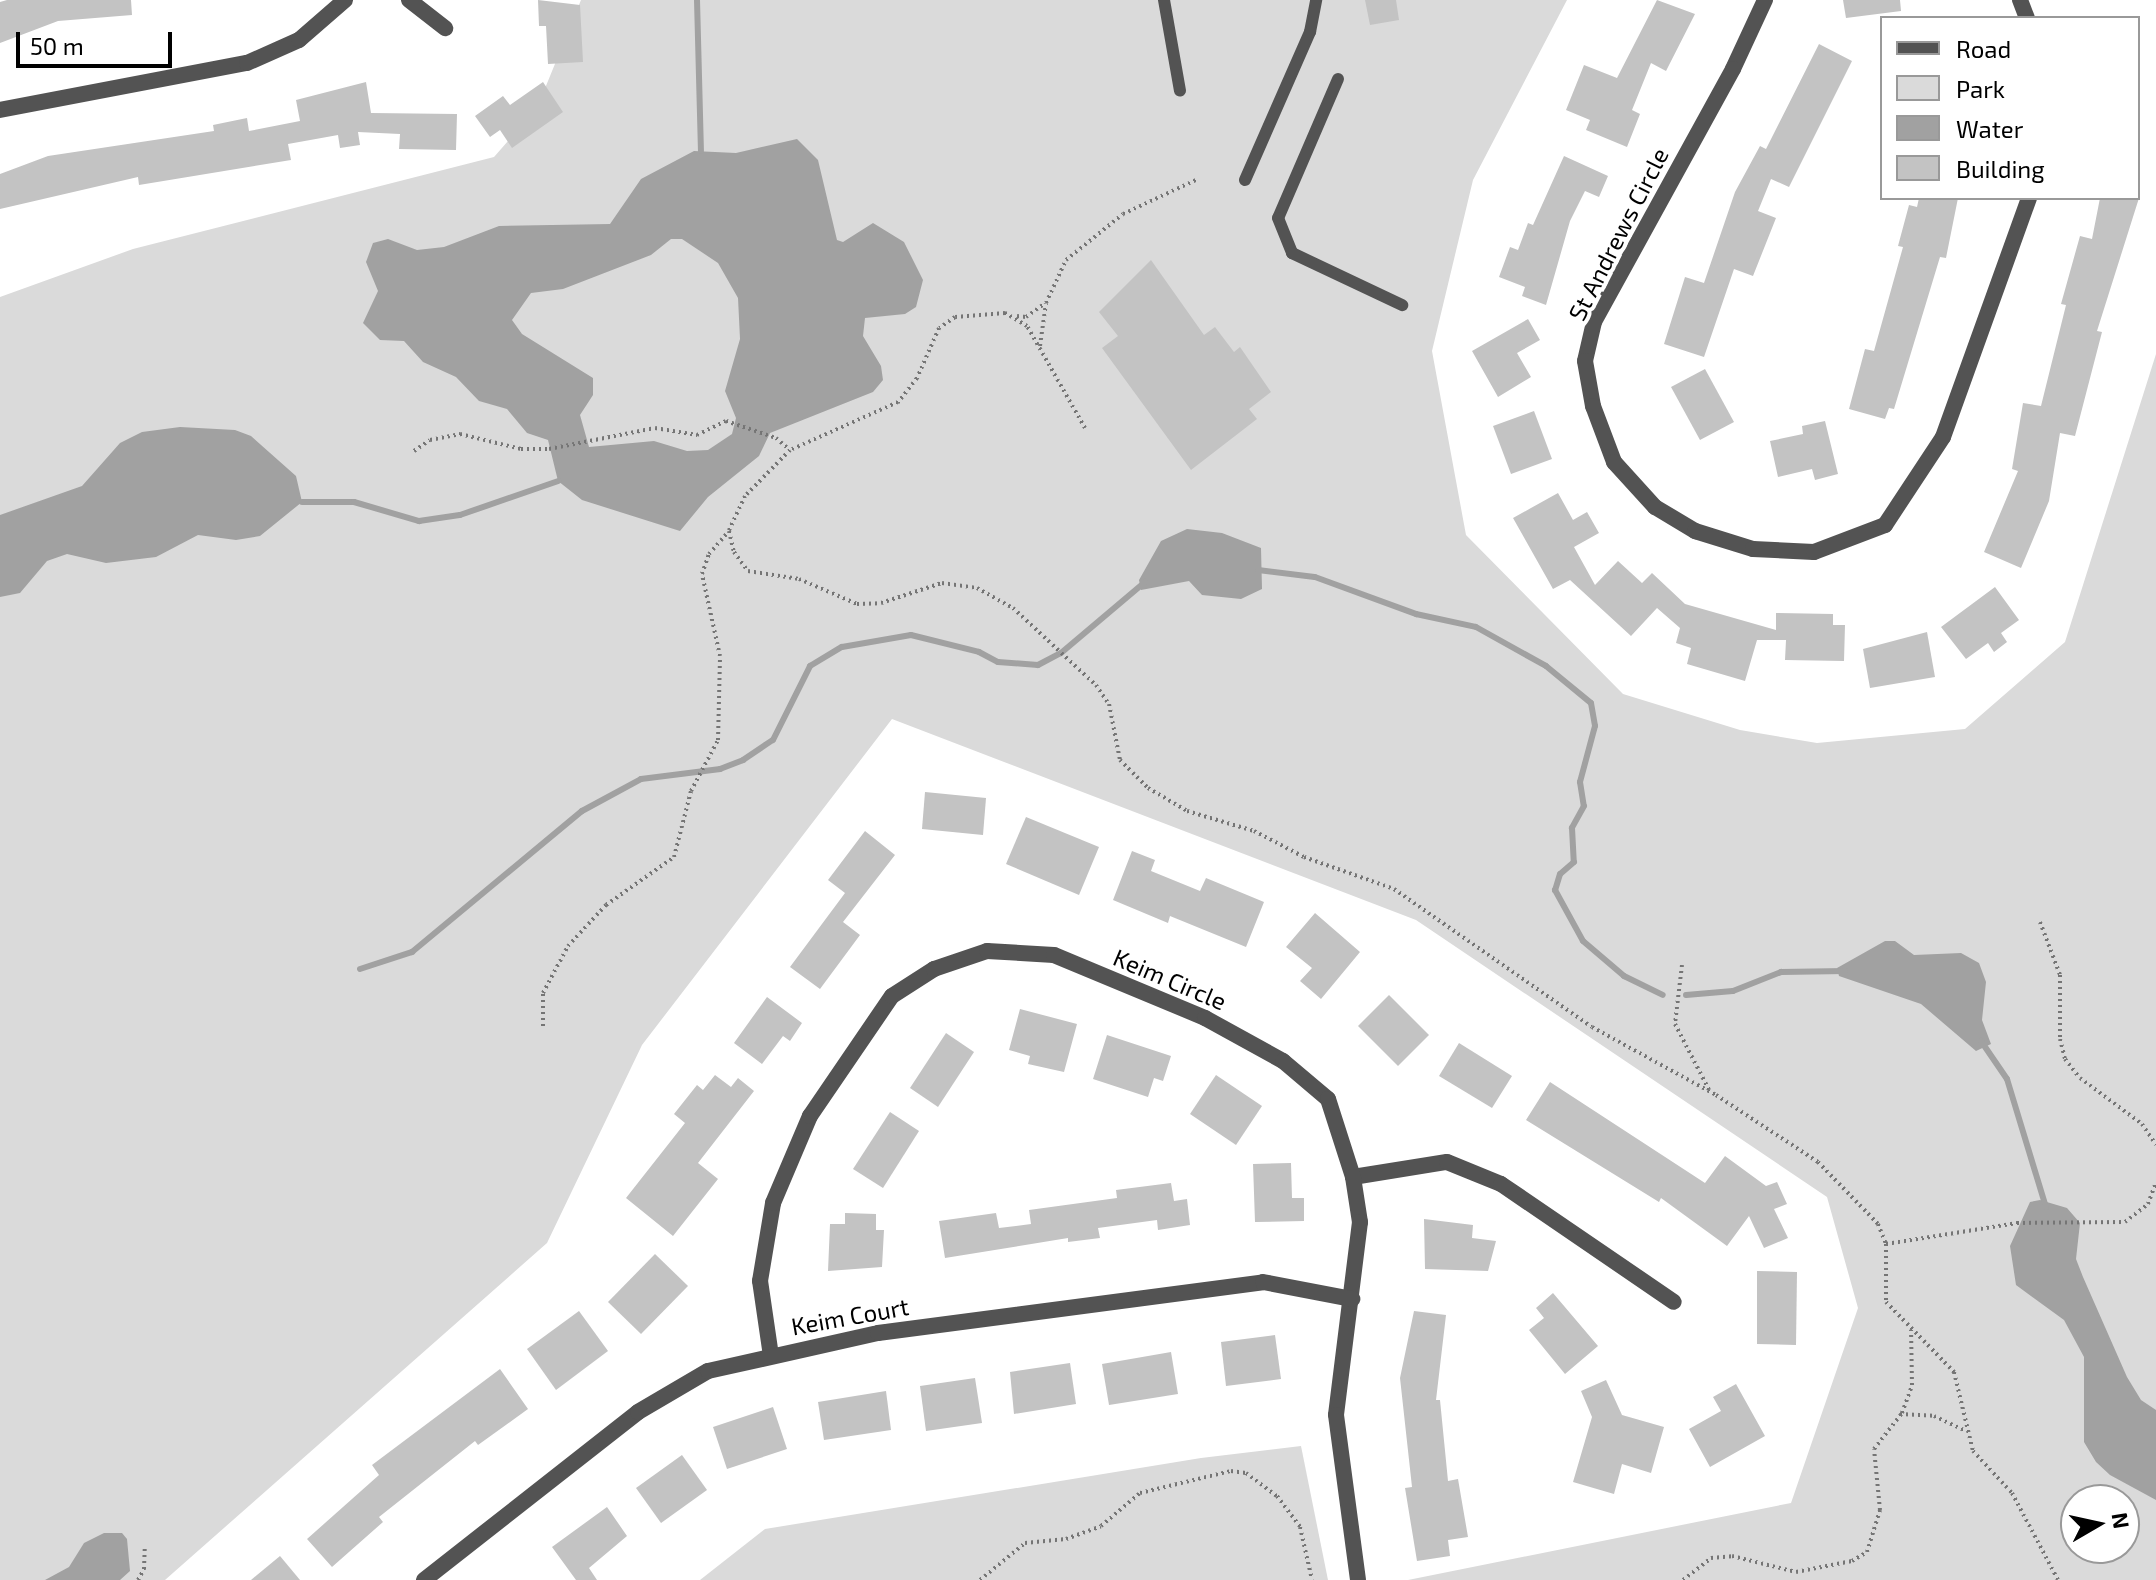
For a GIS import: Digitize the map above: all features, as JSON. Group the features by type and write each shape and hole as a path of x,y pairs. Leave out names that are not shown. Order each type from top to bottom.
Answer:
{"street":[{"path":"0,110 247,63 299,40 345,0"},
{"path":"409,0 445,28"},
{"name":"St Andrews Circle","path":"1765,0 1594,322 1585,361 1593,406 1614,462 1655,507 1695,531 1753,549 1814,552 1885,525 1943,437 2028,200"},
{"name":"Keim Circle","path":"771,1356 760,1281 773,1203 810,1116 892,996 934,969 987,951 1054,955 1205,1018 1283,1061 1328,1099 1353,1177 1360,1222 1336,1415 1358,1580"},
{"path":"1353,1177 1447,1162 1501,1184 1674,1302"},
{"name":"Keim Court","path":"424,1580 638,1412 708,1371 878,1333 1263,1282 1352,1299"}],"lane":[{"path":"1164,0 1180,91"},
{"path":"1245,180 1310,32 1316,0"},
{"path":"1338,79 1278,218 1292,253 1402,305"}],"path":[{"path":"1040,346 1046,303 1066,260 1123,214 1196,180"},
{"path":"543,1026 543,993 552,969 606,905 671,863 691,791 718,740 720,656 702,574 709,554 729,531 745,496 790,450 898,402 917,378 939,328 955,317 985,311 1026,317 1046,303"},
{"path":"1016,316 1040,346 1085,428"},
{"path":"414,451 430,440 460,434 521,449 549,449 655,428 687,436 732,422 776,438 790,450"},
{"path":"729,531 740,562 759,576 799,579 857,604 881,603 929,584 958,583 1013,608 1047,636 1109,704 1120,760 1148,788 1187,811 1254,831 1304,857 1394,889 1485,949 1568,1012 1716,1095 1818,1162 1878,1224 1886,1244 1886,1302 1954,1372 1964,1399 1965,1431 1973,1451 2012,1493 2058,1580"},
{"path":"2040,922 2060,975 2060,1039 2065,1059 2080,1078 2142,1124 2155,1142"},
{"path":"1682,965 1675,1024 1692,1063 1716,1095"},
{"path":"2148,1204 2156,1182"},
{"path":"1886,1244 2017,1223 2125,1222 2156,1199"},
{"path":"1683,1580 1711,1558 1732,1556 1796,1572 1852,1561 1867,1552 1880,1510 1874,1449 1902,1413 1912,1385 1911,1330"},
{"path":"1902,1413 1934,1416 1965,1431"},
{"path":"980,1580 1025,1543 1066,1539 1101,1526 1140,1493 1231,1471 1246,1473 1277,1496 1300,1527 1312,1580"},
{"path":"138,1580 144,1569 145,1545"}],"green space":[{"path":"581,0 1567,0 1473,180 1432,351 1466,535 1623,694 1740,730 1817,743 1965,729 2065,642 2156,354 2156,1580 1408,1580 1791,1503 1858,1308 1827,1197 1416,920 892,719 642,1045 547,1243 165,1580 0,1580 0,297 133,249 494,157 537,108"},
{"path":"1301,1446 1328,1580 700,1580 765,1529 1201,1458"}],"water":[{"path":"797,139 818,160 837,240 843,242 873,223 904,242 923,280 916,307 905,314 865,318 863,336 881,366 883,380 873,392 770,433 759,456 708,497 680,531 582,500 558,481 548,440 527,433 507,409 479,401 456,377 423,362 404,341 380,340 363,323 378,291 366,262 373,243 388,239 417,250 444,247 499,226 610,224 641,179 694,151 736,153","holes":["671,239 682,239 718,263 738,298 740,339 725,391 736,418 732,434 708,450 687,451 654,441 589,447 580,415 593,395 593,378 522,334 512,320 531,293 563,289 651,255"]},
{"path":"180,427 235,430 251,436 296,476 302,502 260,536 236,540 198,535 156,557 106,563 67,554 47,561 20,593 0,597 0,515 82,486 120,443 142,432"},
{"path":"1187,529 1222,533 1261,548 1262,589 1241,599 1202,595 1189,581 1141,590 1139,580 1161,541"},
{"path":"1885,941 1895,941 1914,955 1961,953 1979,963 1986,982 1982,1020 1991,1044 1976,1051 1921,1004 1839,976 1837,968"},
{"path":"2040,1200 2067,1208 2080,1223 2076,1259 2083,1277 2127,1377 2141,1400 2156,1410 2156,1500 2140,1491 2140,1484 2127,1484 2096,1462 2084,1442 2084,1357 2064,1320 2016,1285 2010,1246 2030,1202"},
{"path":"104,1533 122,1533 127,1539 130,1571 120,1580 45,1580 69,1567 84,1543"}],"building":[{"path":"131,0 132,15 58,21 0,43 0,2"},
{"path":"538,0 580,5 583,62 548,64 546,26 539,26"},
{"path":"1365,0 1396,0 1399,20 1370,25"},
{"path":"1657,0 1695,14 1666,71 1651,63 1632,110 1640,114 1627,147 1586,130 1590,120 1566,110 1584,65 1617,78"},
{"path":"1843,0 1900,0 1901,11 1846,18"},
{"path":"1819,44 1852,61 1789,187 1771,179 1758,211 1776,218 1753,276 1734,269 1704,357 1664,344 1685,277 1704,283 1735,192 1760,146 1766,149"},
{"path":"366,82 371,113 457,114 456,150 399,149 400,134 358,132 360,145 340,148 338,135 288,144 291,160 139,185 138,177 0,209 0,174 48,156 214,131 213,125 247,118 249,131 300,121 296,100"},
{"path":"543,82 563,112 512,148 500,130 490,137 475,116 503,96 510,105"},
{"path":"1564,156 1608,176 1599,197 1585,191 1570,221 1546,305 1522,296 1525,287 1499,277 1510,247 1518,250 1528,223 1533,225"},
{"path":"1919,200 1958,200 1946,258 1940,257 1894,409 1889,408 1885,419 1849,409 1865,349 1874,351 1903,247 1898,246 1909,205 1917,207"},
{"path":"2100,200 2138,200 2097,331 2102,332 2075,436 2060,433 2049,501 2021,568 1984,552 2018,471 2012,469 2023,403 2041,406 2066,305 2061,304 2080,236 2092,239"},
{"path":"1151,260 1204,335 1215,327 1234,352 1240,347 1271,392 1249,409 1257,419 1191,470 1102,348 1118,336 1099,312"},
{"path":"1528,319 1540,340 1517,353 1531,377 1498,397 1472,351"},
{"path":"1705,369 1734,422 1700,440 1671,387"},
{"path":"1534,411 1552,459 1511,474 1493,426"},
{"path":"1825,421 1838,474 1815,480 1812,469 1778,477 1770,441 1803,434 1802,426"},
{"path":"1558,493 1573,520 1587,512 1599,533 1574,547 1595,585 1618,561 1642,583 1652,573 1685,604 1776,630 1776,613 1833,614 1833,625 1845,625 1844,661 1785,660 1786,640 1757,640 1745,681 1687,664 1691,648 1676,643 1680,628 1657,608 1631,636 1570,580 1553,589 1513,518"},
{"path":"1995,587 2019,620 2001,633 2007,642 1994,652 1988,643 1966,659 1941,627"},
{"path":"1927,632 1935,677 1870,688 1863,649"},
{"path":"925,792 986,798 983,835 922,829"},
{"path":"1026,817 1099,847 1079,895 1006,864"},
{"path":"865,831 895,855 843,922 860,935 820,989 790,967 845,893 828,880"},
{"path":"1132,851 1155,860 1151,871 1200,891 1206,878 1264,902 1246,947 1170,916 1168,923 1113,900"},
{"path":"1315,913 1360,952 1321,999 1300,981 1312,968 1286,947"},
{"path":"1389,995 1429,1035 1398,1066 1358,1026"},
{"path":"767,997 802,1023 790,1041 783,1036 762,1064 734,1043"},
{"path":"1020,1009 1077,1024 1064,1072 1028,1064 1030,1056 1009,1050"},
{"path":"946,1033 974,1052 938,1107 910,1088"},
{"path":"1107,1035 1171,1056 1163,1081 1154,1078 1148,1097 1093,1079"},
{"path":"1459,1043 1512,1076 1492,1108 1439,1076"},
{"path":"715,1075 731,1087 738,1078 754,1091 698,1163 718,1179 673,1236 626,1198 685,1123 674,1114 697,1085 703,1090"},
{"path":"1216,1075 1262,1106 1236,1145 1190,1114"},
{"path":"1550,1082 1705,1183 1725,1156 1766,1186 1777,1182 1787,1204 1774,1209 1788,1238 1764,1248 1749,1216 1727,1246 1661,1198 1659,1202 1526,1120"},
{"path":"890,1112 919,1131 883,1188 853,1169"},
{"path":"1291,1163 1292,1198 1304,1198 1304,1221 1255,1222 1253,1164"},
{"path":"1171,1183 1174,1201 1187,1199 1190,1225 1158,1230 1157,1220 1098,1228 1100,1238 1068,1242 1068,1238 945,1258 939,1221 996,1213 999,1228 1031,1224 1029,1210 1117,1198 1116,1190"},
{"path":"845,1213 876,1214 876,1230 884,1230 882,1267 828,1271 830,1224 845,1224"},
{"path":"1424,1219 1473,1225 1472,1238 1496,1241 1488,1271 1425,1269"},
{"path":"655,1254 688,1286 641,1334 608,1302"},
{"path":"1757,1271 1797,1272 1796,1345 1757,1344"},
{"path":"1553,1293 1598,1346 1565,1374 1529,1330 1544,1318 1536,1308"},
{"path":"579,1311 608,1351 556,1390 527,1349"},
{"path":"1414,1311 1446,1315 1436,1400 1440,1400 1448,1481 1458,1479 1468,1537 1448,1540 1450,1556 1417,1561 1405,1488 1412,1487 1400,1378"},
{"path":"1275,1335 1281,1379 1226,1386 1221,1342"},
{"path":"1171,1352 1178,1394 1109,1405 1102,1364"},
{"path":"1070,1363 1076,1404 1014,1414 1010,1372"},
{"path":"500,1369 528,1409 478,1445 475,1441 379,1517 383,1522 332,1567 307,1539 379,1475 372,1465"},
{"path":"975,1378 982,1423 926,1431 920,1386"},
{"path":"1606,1380 1622,1415 1664,1427 1651,1473 1622,1464 1614,1494 1573,1482 1592,1417 1581,1391"},
{"path":"1736,1384 1765,1436 1710,1467 1689,1429 1721,1411 1713,1397"},
{"path":"886,1391 891,1430 824,1440 818,1402"},
{"path":"773,1407 787,1449 727,1469 713,1427"},
{"path":"682,1455 707,1490 661,1523 636,1488"},
{"path":"607,1507 627,1536 589,1568 597,1580 576,1580 552,1547"},
{"path":"280,1556 300,1580 251,1580"}],"waterway":[{"path":"697,0 701,151"},
{"path":"302,502 354,502 419,521 460,515 558,481"},
{"path":"1258,570 1315,577 1416,614 1476,627 1546,666 1591,703 1595,726 1580,782 1584,806 1572,828 1574,862 1560,874 1555,890 1583,941 1624,976 1663,995"},
{"path":"360,969 412,952 582,811 641,779 720,769 743,760 773,740 810,666 842,647 911,635 979,652 998,662 1038,665 1061,653 1145,582"},
{"path":"1686,995 1733,991 1781,972 1845,971"},
{"path":"1981,1041 2007,1079 2046,1207"}]}
